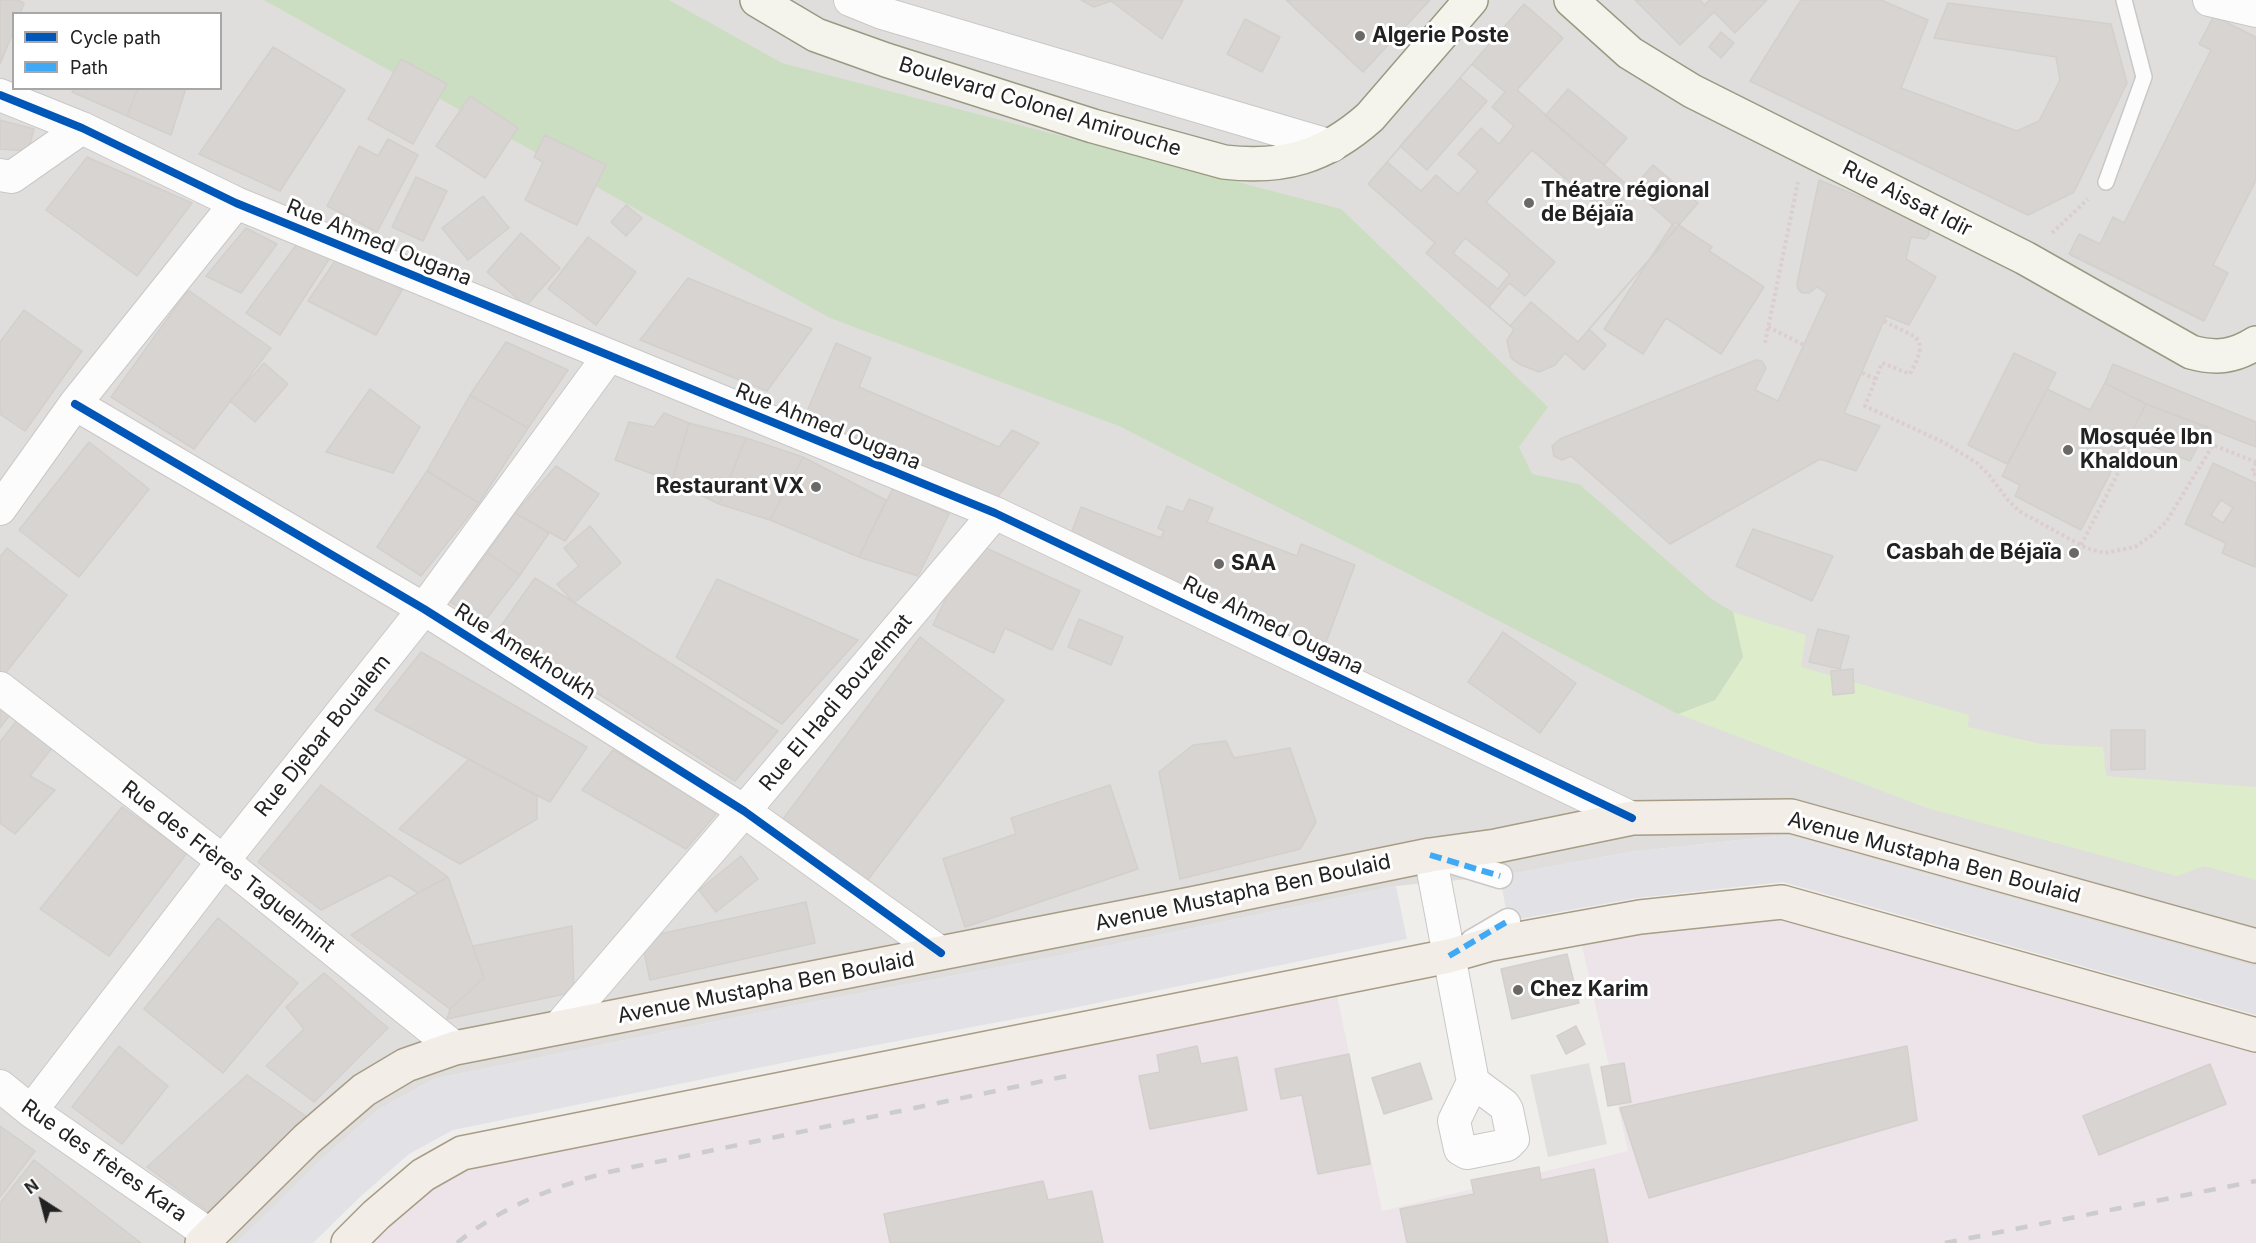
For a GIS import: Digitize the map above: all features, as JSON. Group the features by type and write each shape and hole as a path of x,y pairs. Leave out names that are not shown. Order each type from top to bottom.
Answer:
{"main road":[{"name":"Boulevard Colonel Amirouche","path":"758,0 816,35 876,56 1093,126 1224,162 1246,165 1288,162 1332,146 1352,133 1370,117 1471,0"},
{"name":"Rue Aissat Idir","path":"1571,0 1630,53 1692,91 2025,258 2191,352 2208,357 2226,357 2243,352 2256,343"},
{"name":"Avenue Mustapha Ben Boulaid","path":"206,1239 307,1139 364,1090 406,1065 455,1048 1430,855 1496,846 1632,818 1791,816 2256,946"},
{"path":"348,1243 376,1215 423,1175 462,1153 1640,916 1782,902 2256,1035"}],"street":[{"name":"Boulevard Colonel Amirouche","path":"850,0 882,13 1332,146"},
{"path":"2209,0 2256,11"},
{"name":"Rue Ahmed Ougana","path":"0,95 82,128 236,203 608,357 995,513 1632,818"},
{"path":"0,175 12,177 82,128"},
{"path":"0,509 75,404 236,203"},
{"name":"Rue Djebar Boualem","path":"31,1111 223,861 424,609 608,357"},
{"name":"Rue Amekhoukh","path":"75,404 424,609 744,811 941,953"},
{"name":"Rue El Hadi Bouzelmat","path":"558,1029 995,513"},
{"name":"Rue des Frères Taguelmint","path":"0,688 223,861 455,1048"},
{"path":"1473,1082 1430,855 1500,876"},
{"path":"1449,956 1508,921"},
{"name":"Rue des frères Kara","path":"0,1086 206,1239"}],"lane":[{"path":"2106,182 2144,77 2124,0"}],"path":[{"path":"1765,343 1797,184 1812,151"},
{"path":"2025,258 2106,182"},
{"path":"1884,321 1916,338 1921,343 1922,350 1910,374 1882,363 1865,405 1953,448 1989,475 2008,500 2019,510 2081,545 2105,553 2135,547 2152,535 2166,522 2213,444 2256,462 2252,473 2256,475"},
{"path":"1768,327 1804,345"},
{"path":"1862,373 1876,379"},
{"path":"2081,545 2131,448"}],"shaded area":[{"path":"0,0 2256,0 2256,967 1787,835 1630,852 1500,876 1396,886 1058,956 792,1006 434,1079 378,1110 324,1157 237,1243 0,1243"},
{"path":"1787,835 2256,967 2256,1015 1783,882 1637,898 1508,921 1500,876 1630,852"},
{"path":"1396,886 1407,939 1068,1009 802,1059 453,1130 409,1154 313,1243 237,1243 324,1157 378,1110 434,1079 792,1006 1058,956"},
{"path":"1781,918 2256,1052 2256,1243 371,1243 432,1188 467,1168 1337,995 1382,1211 1628,1151 1582,946 1643,932"},
{"path":"1589,1063 1607,1144 1548,1157 1530,1075"}],"green space":[{"path":"264,0 669,0 782,63 1341,209 1548,407 1519,447 1532,474 1579,484 1710,598 1733,612 1743,657 1715,700 1678,714 1119,426 830,318"},
{"path":"1733,612 1806,635 1801,667 1969,715 1968,727 2041,744 2103,747 2106,776 2256,787 2256,880 2204,866 2177,876 1927,808 1678,714 1715,700 1743,657"}],"building":[{"path":"0,0 17,0 24,3 21,12 12,12 12,35 0,64"},
{"path":"1081,0 1183,0 1162,39 1111,1 1094,7"},
{"name":"Algerie Poste","path":"1286,0 1430,0 1363,72"},
{"path":"1635,0 1700,0 1705,5 1709,0 1767,0 1735,33 1714,12 1680,45"},
{"path":"1801,0 1881,0 1928,20 1901,88 2017,131 2039,121 2060,80 2056,57 1934,38 1948,3 2111,24 2127,83 2074,192 2028,215 1750,81"},
{"path":"1524,4 1563,38 1517,90 1632,189 1653,165 1698,203 1589,329 1606,345 1584,370 1565,353 1555,365 1539,372 1511,358 1507,341 1514,329 1426,253 1435,243 1368,184","holes":["1465,238 1510,274 1498,289 1453,253"]},
{"path":"2214,16 2256,37 2256,180 2213,265 2228,273 2204,321 2069,254 2079,234 2100,244 2113,217 2124,223 2211,50 2199,44"},
{"path":"1245,19 1280,37 1262,72 1227,54"},
{"path":"1721,32 1734,43 1721,58 1709,47"},
{"path":"273,47 345,90 280,191 199,154"},
{"path":"401,59 447,84 413,144 368,119"},
{"path":"1472,64 1505,92 1492,107 1514,126 1499,144 1481,128 1458,154 1478,171 1458,194 1436,175 1421,191 1387,162"},
{"path":"1460,78 1487,101 1427,170 1400,146"},
{"path":"1568,89 1627,138 1604,165 1545,116"},
{"path":"73,90 137,90 127,116 72,92"},
{"path":"137,90 185,90 171,135 127,116"},
{"path":"470,96 518,128 485,178 436,146"},
{"path":"0,120 34,129 28,151 0,149"},
{"path":"545,135 606,165 577,225 525,200 543,162 534,157"},
{"path":"388,139 418,155 377,232 327,206 359,146 378,156"},
{"path":"1532,150 1609,216 1632,189 1677,228 1578,342 1531,302 1510,326 1489,307 1509,283 1525,296 1555,262 1486,202"},
{"path":"87,157 192,203 137,276 46,210"},
{"path":"416,177 447,191 423,241 392,227"},
{"path":"1819,180 1925,224 1929,228 1929,235 1925,239 1911,237 1906,259 1936,277 1909,325 1886,316 1844,413 1880,426 1856,471 1820,459 1670,544 1571,456 1562,460 1554,456 1552,446 1560,439 1756,360 1762,361 1766,368 1755,390 1778,401 1827,294 1817,287 1809,293 1802,293 1797,284"},
{"path":"483,196 509,228 468,260 442,228"},
{"path":"626,205 642,218 626,236 611,222"},
{"path":"1674,222 1712,247 1709,251 1764,287 1721,354 1666,318 1643,354 1604,329"},
{"path":"246,228 277,244 241,293 206,276"},
{"path":"521,233 560,268 526,306 487,272"},
{"path":"588,237 636,272 596,325 548,289"},
{"path":"299,241 331,256 280,335 246,313"},
{"path":"339,255 402,290 376,335 308,301"},
{"path":"688,278 812,329 767,391 640,340"},
{"path":"188,290 271,348 194,449 111,397"},
{"path":"24,310 82,351 25,431 0,414 0,342"},
{"path":"506,342 568,370 528,428 470,395"},
{"path":"836,343 871,358 859,387 999,447 1012,430 1039,443 996,499 805,416"},
{"path":"2014,353 2056,373 2007,464 1968,445"},
{"path":"264,363 288,384 255,422 230,401"},
{"path":"2113,364 2256,422 2256,447 2146,404 2105,383"},
{"name":"Mosquée Ibn Khaldoun","path":"2105,383 2146,404 2081,530 2015,496 2020,485 2002,476 2047,389 2090,410"},
{"path":"370,389 420,427 393,473 326,452"},
{"path":"470,395 528,428 479,503 427,471"},
{"path":"2146,404 2208,427 2190,461 2129,437"},
{"path":"664,413 689,423 672,481 615,460 629,422 654,427"},
{"path":"689,423 746,438 719,504 672,481"},
{"path":"746,438 803,457 770,520 719,504"},
{"path":"89,442 149,489 79,577 19,530"},
{"path":"803,457 886,500 859,557 770,520"},
{"path":"2213,463 2256,483 2255,567 2222,553 2226,543 2185,524","holes":["2221,500 2233,508 2223,523 2211,515"]},
{"path":"556,466 599,494 565,541 515,513"},
{"path":"427,471 479,503 421,576 377,547"},
{"path":"894,486 949,514 918,576 859,557"},
{"path":"1189,499 1213,508 1207,522 1297,556 1301,544 1355,565 1326,642 1068,542 1081,507 1161,538 1164,531 1158,528 1167,506 1183,512"},
{"path":"515,513 549,533 520,575 487,553"},
{"path":"590,526 621,563 574,603 557,584 579,566 564,548"},
{"path":"1753,529 1833,556 1812,601 1736,566"},
{"path":"973,542 1080,591 1052,650 1005,628 994,653 933,625"},
{"path":"7,548 67,595 0,680 0,557"},
{"path":"487,553 520,575 484,622 450,602"},
{"path":"535,578 778,731 735,781 498,630"},
{"path":"717,579 858,640 782,724 676,657"},
{"path":"1079,619 1123,637 1111,665 1068,647"},
{"path":"1818,629 1849,636 1840,669 1809,662"},
{"path":"1503,632 1576,683 1540,733 1468,682"},
{"path":"920,637 1004,700 867,881 783,819"},
{"path":"421,652 587,747 550,802 375,710"},
{"path":"1853,669 1854,693 1833,695 1831,671"},
{"path":"0,704 12,712 0,728"},
{"path":"18,719 55,744 30,776 55,790 15,834 0,823 0,742"},
{"path":"2111,730 2145,730 2145,769 2111,770"},
{"path":"1226,741 1234,758 1290,748 1316,822 1300,849 1180,879 1159,772 1193,745"},
{"path":"613,750 718,812 686,849 582,790"},
{"path":"469,759 537,796 537,819 460,864 399,829"},
{"path":"321,785 448,877 418,893 390,875 321,910 258,862"},
{"path":"1110,785 1138,869 965,927 943,859 1016,834 1011,818"},
{"path":"122,807 187,853 109,956 40,909"},
{"path":"741,856 758,879 716,912 699,890"},
{"path":"448,877 484,978 450,1009 351,935"},
{"path":"806,902 815,943 650,980 641,938"},
{"path":"218,918 298,983 223,1073 144,1009"},
{"path":"572,926 574,992 447,1019 450,1009 484,978 473,946"},
{"path":"1567,954 1579,1003 1512,1019 1501,969"},
{"path":"324,973 388,1028 314,1102 266,1066 304,1029 286,1007"},
{"path":"1576,1026 1585,1044 1566,1054 1557,1036"},
{"path":"119,1046 168,1086 122,1144 72,1107"},
{"path":"1197,1046 1201,1064 1237,1057 1247,1110 1150,1129 1139,1076 1160,1072 1157,1055"},
{"path":"1907,1046 1917,1120 1649,1198 1620,1108"},
{"path":"1349,1054 1370,1164 1318,1174 1302,1095 1281,1099 1275,1069"},
{"path":"1420,1063 1432,1099 1384,1114 1372,1078"},
{"path":"1624,1063 1631,1102 1608,1106 1601,1067"},
{"path":"2210,1064 2226,1104 2099,1155 2083,1116"},
{"path":"247,1075 307,1117 211,1214 147,1167"},
{"path":"0,1126 35,1151 0,1197"},
{"path":"34,1160 141,1243 0,1243 0,1203"},
{"path":"1539,1167 1541,1180 1594,1169 1608,1243 1407,1243 1400,1209 1474,1194 1471,1180"},
{"path":"1043,1181 1048,1200 1092,1191 1103,1243 890,1243 884,1214"}],"railway":[{"path":"457,1243 474,1230 529,1199 609,1172 1067,1076"},
{"path":"1945,1243 2256,1181"}],"marked path":[{"path":"1430,855 1500,876"},
{"path":"1449,956 1508,921"}],"cycle path":[{"path":"0,95 82,128 236,203 995,513 1632,818"},
{"path":"75,404 424,609 744,811 941,953"}],"place":[{"name":"Algerie Poste","path":"1360,36"},
{"name":"Théatre régional de Béjaïa","path":"1529,203"},
{"name":"Mosquée Ibn Khaldoun","path":"2068,450"},
{"name":"Restaurant VX","path":"816,487"},
{"name":"Casbah de Béjaïa","path":"2074,553"},
{"name":"SAA","path":"1219,564"},
{"name":"Chez Karim","path":"1518,990"}]}
